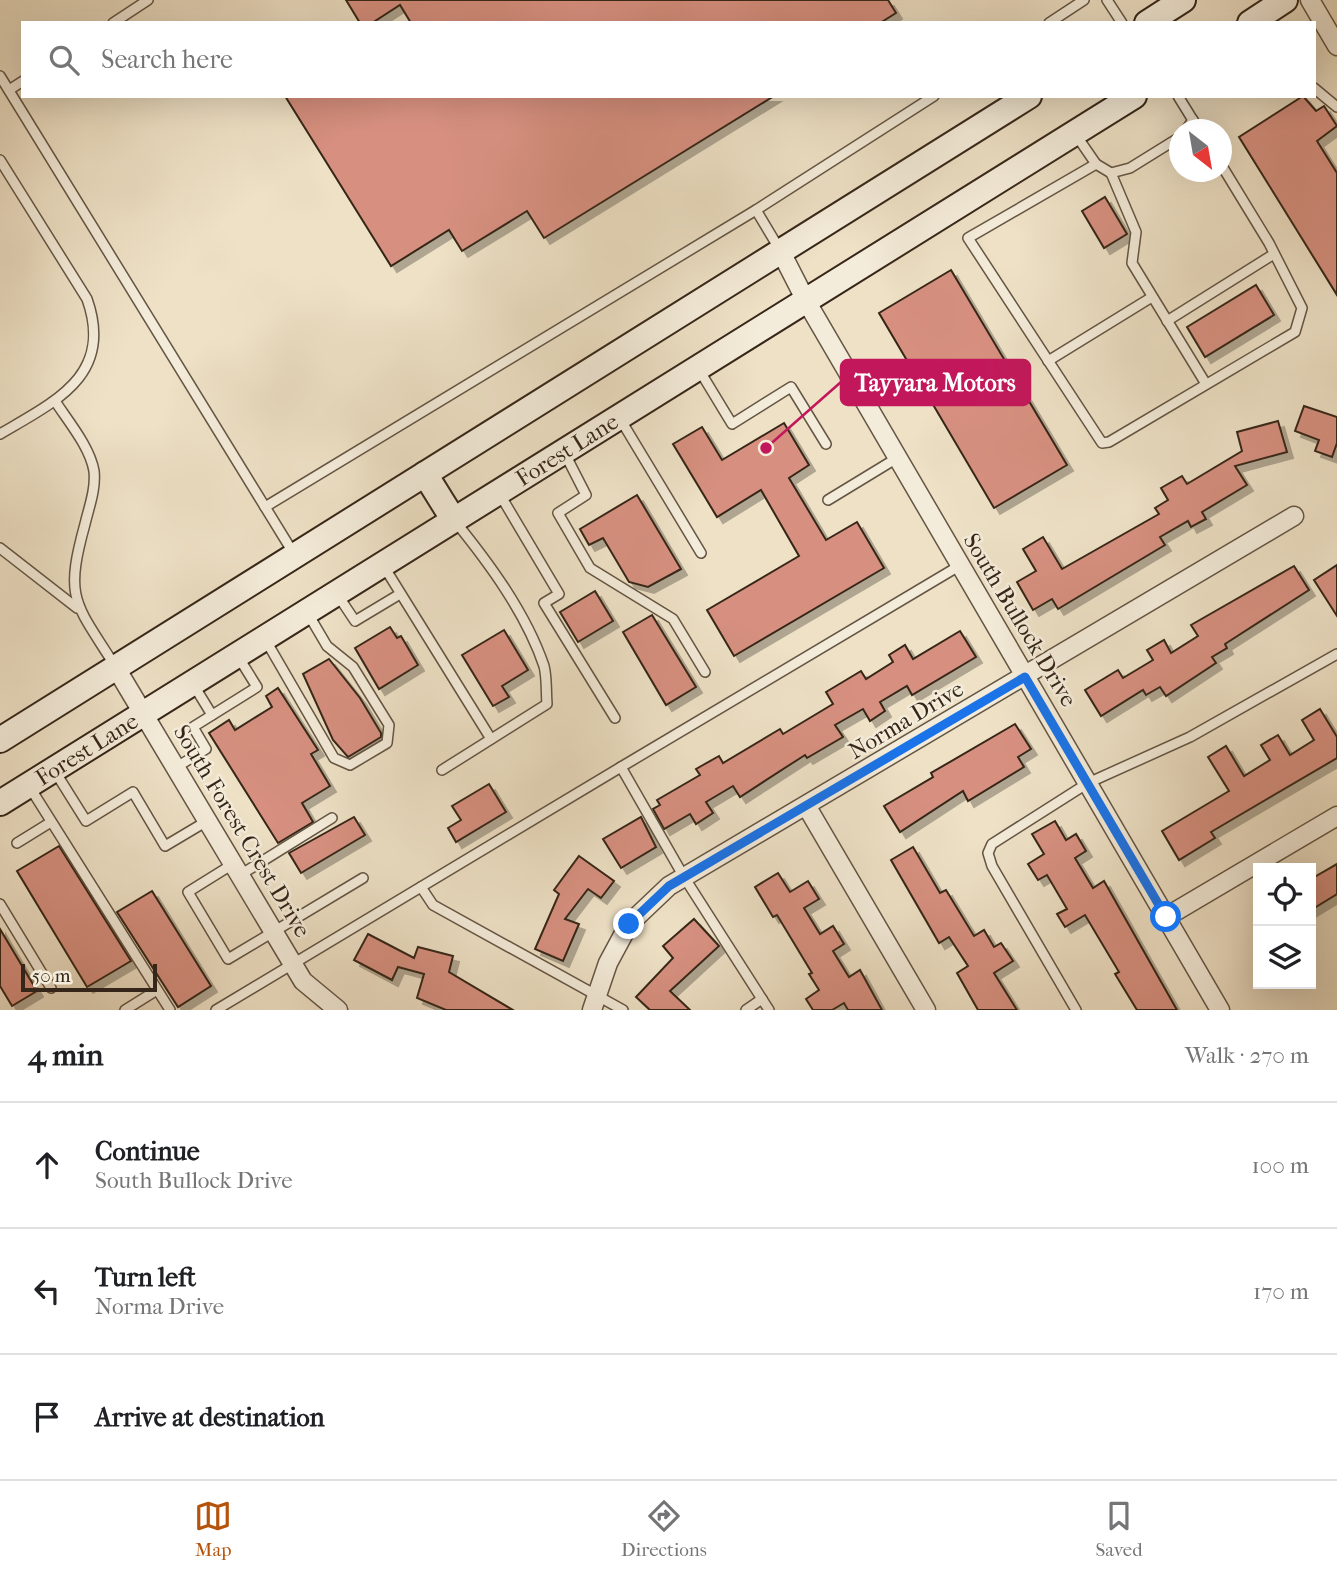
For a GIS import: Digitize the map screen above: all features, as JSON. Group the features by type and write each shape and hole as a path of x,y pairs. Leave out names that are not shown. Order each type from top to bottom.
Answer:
{"main road":[{"path":"1150,21 1183,0"},
{"path":"1253,21 1286,0"},
{"path":"0,740 1027,98"},
{"name":"Forest Lane","path":"0,803 804,299 1131,98"},
{"path":"425,474 453,519"}],"street":[{"path":"1310,0 1334,34"},
{"name":"South Bullock Drive","path":"781,252 804,299 1220,1010"},
{"name":"Norma Drive","path":"594,1002 608,964 629,924 669,886 807,807 1294,516"},
{"name":"South Forest Crest Drive","path":"116,668 303,981 338,1010"},
{"path":"807,807 926,1010"},
{"path":"1166,917 1337,816"}],"lane":[{"path":"116,21 148,0"},
{"path":"1052,21 1084,0"},
{"path":"1107,0 1121,21"},
{"path":"0,76 295,555"},
{"path":"9,90 21,82"},
{"path":"1316,90 1337,107"},
{"path":"265,507 756,210 931,98"},
{"path":"1179,98 1192,119"},
{"path":"1075,134 1096,163 1111,173 1136,232 1132,263 1206,384"},
{"path":"1111,173 1130,168 1169,144"},
{"path":"0,160 87,299 96,323 95,346 82,375 55,401 0,434"},
{"path":"1096,163 968,238 1102,443 1109,442 1295,332 1302,307 1231,182"},
{"path":"756,210 781,252"},
{"path":"1167,321 1274,254"},
{"path":"1048,361 1152,297"},
{"path":"697,367 732,424 791,387 826,444"},
{"path":"55,401 89,457 94,471 93,494 73,568 74,590 79,609 116,668"},
{"path":"618,416 701,553"},
{"path":"563,450 586,495 558,513 590,568 673,618 705,672"},
{"path":"828,500 897,458"},
{"path":"498,491 559,594 544,603 615,718"},
{"path":"442,770 547,704 544,667 519,617 483,556 453,519"},
{"path":"0,548 79,609"},
{"path":"382,563 491,739"},
{"path":"216,1010 960,566"},
{"path":"336,592 355,621 400,594"},
{"path":"264,636 334,758 350,765 387,743 389,725 353,667 327,646 306,611"},
{"path":"175,768 206,749 193,727 257,687 236,654"},
{"path":"1076,1010 992,866 988,853 992,844 1088,783 1190,737 1337,654"},
{"path":"192,681 212,715"},
{"path":"621,767 684,877 769,1010"},
{"path":"53,769 86,821 134,792 165,846 207,821"},
{"path":"28,785 170,1010"},
{"path":"332,818 236,870 188,892 228,959 363,878"},
{"path":"17,843 51,822"},
{"path":"421,887 433,905 594,1002 623,1010"},
{"path":"0,904 51,988"},
{"path":"125,1010 157,990"},
{"path":"746,1010 762,999"}],"building":[{"path":"346,0 888,0 896,13 883,21 410,21 400,5 375,21 359,21"},
{"path":"286,98 771,98 544,238 527,211 462,251 449,230 391,266"},
{"path":"1300,98 1305,98 1316,111 1324,106 1337,126 1317,141 1337,173 1337,295 1239,137"},
{"path":"1105,197 1127,234 1104,248 1082,211"},
{"path":"951,270 1067,465 994,508 879,313"},
{"path":"1256,285 1274,315 1205,357 1187,327"},
{"path":"1304,406 1337,417 1337,443 1332,457 1315,451 1319,440 1295,431"},
{"path":"1278,421 1287,452 1235,466 1247,485 1202,512 1206,519 1191,527 1188,521 1160,537 1165,545 1058,609 1052,599 1033,610 1017,582 1036,571 1023,549 1043,537 1062,569 1159,514 1155,508 1168,500 1161,488 1182,476 1187,484 1242,451 1237,432"},
{"path":"784,423 809,465 789,478 826,540 857,522 884,568 734,656 707,610 799,556 761,490 717,517 673,444 702,427 722,460"},
{"path":"637,495 681,569 648,587 629,582 603,538 589,545 580,529"},
{"path":"1337,565 1337,616 1314,580"},
{"path":"1294,566 1309,590 1225,644 1227,648 1212,657 1216,663 1166,696 1160,687 1146,695 1143,690 1101,716 1085,690 1118,670 1123,678 1153,660 1147,650 1164,640 1171,653 1198,636 1191,625"},
{"path":"595,591 613,621 578,642 560,612"},
{"path":"652,615 696,687 666,705 623,632"},
{"path":"390,627 397,638 401,636 418,665 379,689 355,648"},
{"path":"504,630 528,670 502,686 509,697 493,706 462,655"},
{"path":"960,631 976,657 912,695 907,686 880,702 885,711 870,721 863,709 835,725 843,737 807,758 805,755 740,797 733,786 706,802 713,813 696,824 690,814 664,829 653,809 660,805 657,800 700,775 696,769 719,756 723,763 780,729 783,734 833,704 826,692 861,671 866,679 893,662 889,655 905,645 913,659"},
{"path":"329,659 360,698 381,733 381,737 348,757 333,740 303,674"},
{"path":"278,688 318,750 311,754 330,786 302,803 313,822 278,843 209,733 229,720 235,730 272,707 266,696"},
{"path":"1320,709 1337,737 1337,758 1211,832 1215,838 1179,860 1162,831 1229,791 1208,757 1226,746 1244,776 1270,760 1261,745 1278,735 1290,755 1314,740 1302,720"},
{"path":"1015,724 1031,749 1018,757 1024,767 968,801 963,791 900,832 884,806 933,777 931,773"},
{"path":"489,784 506,812 456,842 448,828 461,820 452,806"},
{"path":"354,817 365,835 301,873 289,853"},
{"path":"641,817 656,847 621,868 603,839"},
{"path":"1055,821 1066,840 1076,834 1086,851 1075,858 1093,888 1104,881 1177,1010 1137,1010 1115,974 1119,972 1085,915 1065,927 1057,914 1067,909 1047,875 1038,880 1028,864 1044,854 1032,834"},
{"path":"59,846 131,961 87,987 17,871"},
{"path":"913,847 940,893 946,890 974,936 984,930 994,947 1001,943 1013,961 994,973 1017,1010 978,1010 957,973 968,966 949,937 939,943 891,860"},
{"path":"579,856 614,881 601,898 588,889 565,919 579,924 563,961 535,949 559,894 554,890"},
{"path":"1337,864 1337,894 1316,907 1316,876"},
{"path":"778,873 790,892 808,881 819,899 804,908 820,934 833,926 844,944 833,951 849,977 860,970 882,1010 848,1010 844,1003 832,1010 813,1010 806,999 819,990 809,974 812,973 777,915 773,917 755,887"},
{"path":"152,891 211,986 178,1007 117,912"},
{"path":"694,919 719,946 670,991 690,1010 650,1010 636,997 673,958 663,946"},
{"path":"0,929 37,991 12,1006 0,986"},
{"path":"368,934 414,958 418,947 453,956 449,972 513,1010 446,1010 417,998 424,974 398,967 392,980 354,960"}],"place":[{"name":"Tayyara Motors","path":"766,448"}],"route":[{"path":"629,924 669,886 1025,677 1166,917"}]}
